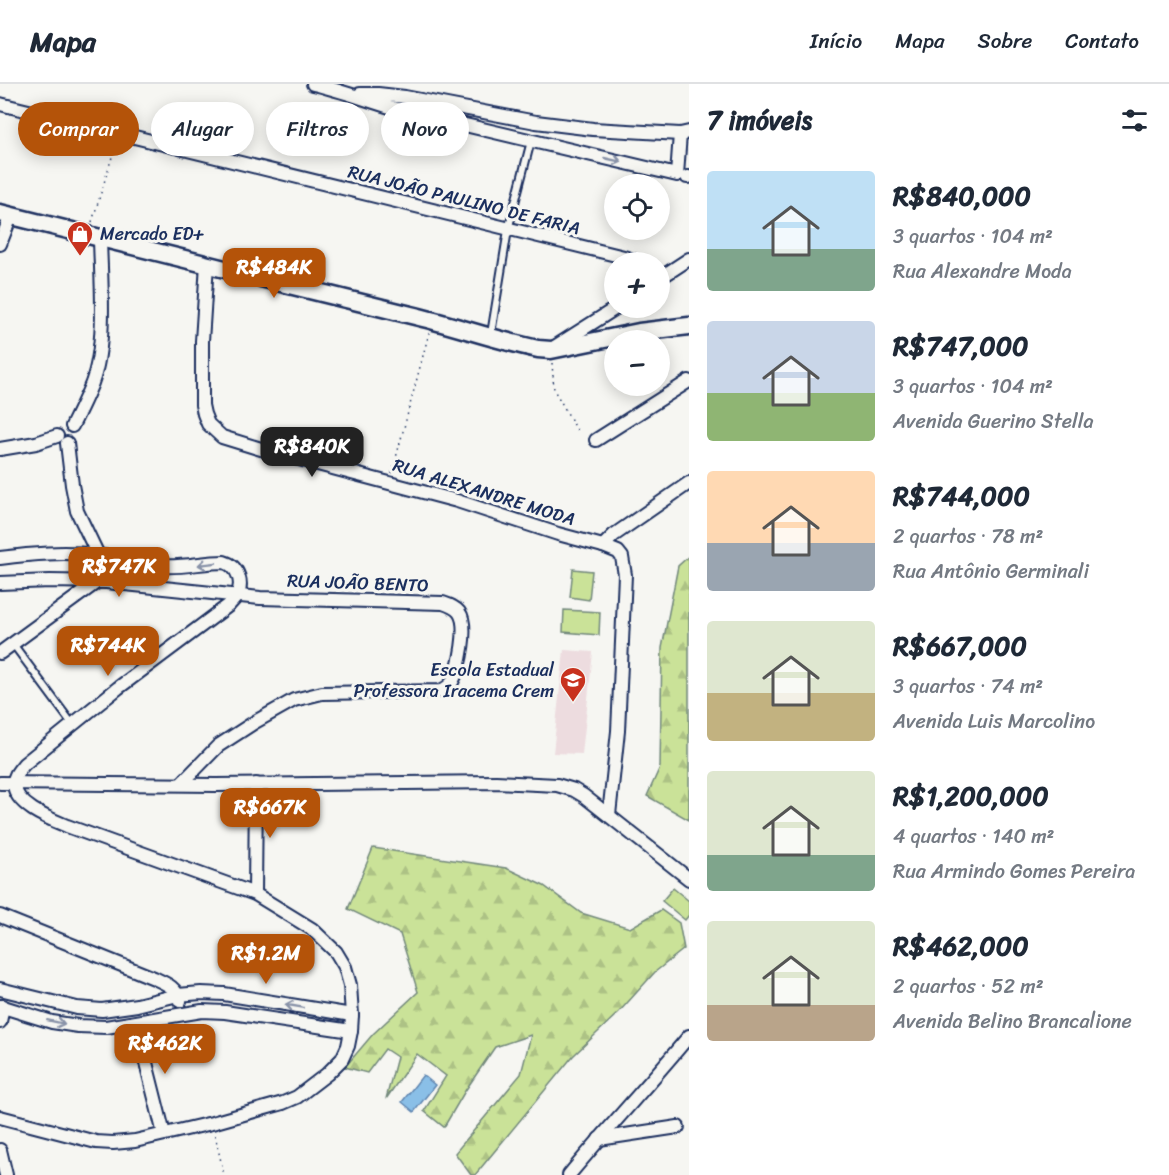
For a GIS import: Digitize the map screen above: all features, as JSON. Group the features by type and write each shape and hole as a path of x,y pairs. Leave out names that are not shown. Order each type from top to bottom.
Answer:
{"street":[{"path":"313,84 353,94 393,108 684,176 684,133 593,129 536,122 405,97 353,94"},
{"name":"RUA JOÃO PAULINO DE FARIA","path":"0,105 18,109"},
{"name":"RUA JOÃO PAULINO DE FARIA","path":"139,139 604,252"},
{"path":"0,244 5,215 432,320 538,349 551,350 639,332 689,326"},
{"path":"94,238 102,303 98,361 92,382 72,426 67,424 58,430 77,511 98,555 97,582"},
{"path":"670,270 689,259"},
{"name":"RUA ALEXANDRE MODA","path":"207,264 202,340 202,405 213,430 222,437 456,501 603,546 618,552 622,557 625,575 618,731 609,815"},
{"path":"551,350 604,316"},
{"path":"596,441 689,381"},
{"path":"0,449 62,440"},
{"path":"603,546 614,535 689,483"},
{"path":"0,558 40,553 98,555 162,566 220,562 230,564 235,568 240,580 238,596 229,605 118,688 24,764 17,772 13,783 17,794 27,805 45,817 255,894 312,929 336,952 345,968 350,985 351,1015 348,1046 342,1059 297,1097 283,1103 212,1123 135,1141 113,1143 96,1142 0,1117"},
{"path":"0,653 97,582"},
{"path":"0,583 97,582 238,596"},
{"name":"RUA JOÃO BENTO","path":"181,784 218,746 294,700 322,693 441,691 453,681 460,663 462,619 458,610 442,603 238,596"},
{"path":"0,783 496,782 557,785 584,796 689,879"},
{"path":"255,894 256,784"},
{"path":"0,916 174,988 182,1013"},
{"path":"0,989 77,1008 102,1010 137,1005 178,995 201,993 224,994 351,1015"},
{"path":"0,1022 2,1006 52,1022 106,1027 202,1011 225,1012 351,1031"},
{"path":"136,1023 164,1134"},
{"path":"569,1175 689,1036"},
{"path":"599,1139 678,1127"},
{"path":"0,1150 6,1175"}],"lane":[{"path":"490,337 508,230 531,141"},
{"path":"12,644 73,726"}],"path":[{"path":"94,238 114,156"},
{"path":"390,483 432,320"},
{"path":"551,350 554,390 577,430"},
{"path":"212,1123 224,1175"}],"shaded area":[{"name":"Escola Estadual Professora Iracema Crem","path":"564,650 593,652 582,754 553,753"}],"green space":[{"path":"689,556 689,820 647,796 660,767 662,648 678,566"},
{"path":"573,569 592,571 589,600 570,597"},
{"path":"564,610 600,612 599,635 563,632"},
{"path":"373,848 506,868 544,886 581,913 630,928 661,910 679,923 684,949 655,972 619,1012 573,1056 475,1175 471,1175 455,1153 521,1074 531,1035 495,1047 444,1127 424,1111 446,1076 417,1054 386,1099 397,1057 385,1049 367,1073 345,1067 373,1034 418,992 400,934 348,909"},
{"path":"673,888 689,901 689,915 685,920 662,901"}],"water":[{"path":"423,1075 435,1085 414,1112 402,1102"}],"place":[{"name":"Mercado ED+","path":"80,257"},
{"name":"Escola Estadual Professora Iracema Crem","path":"573,703"}]}
